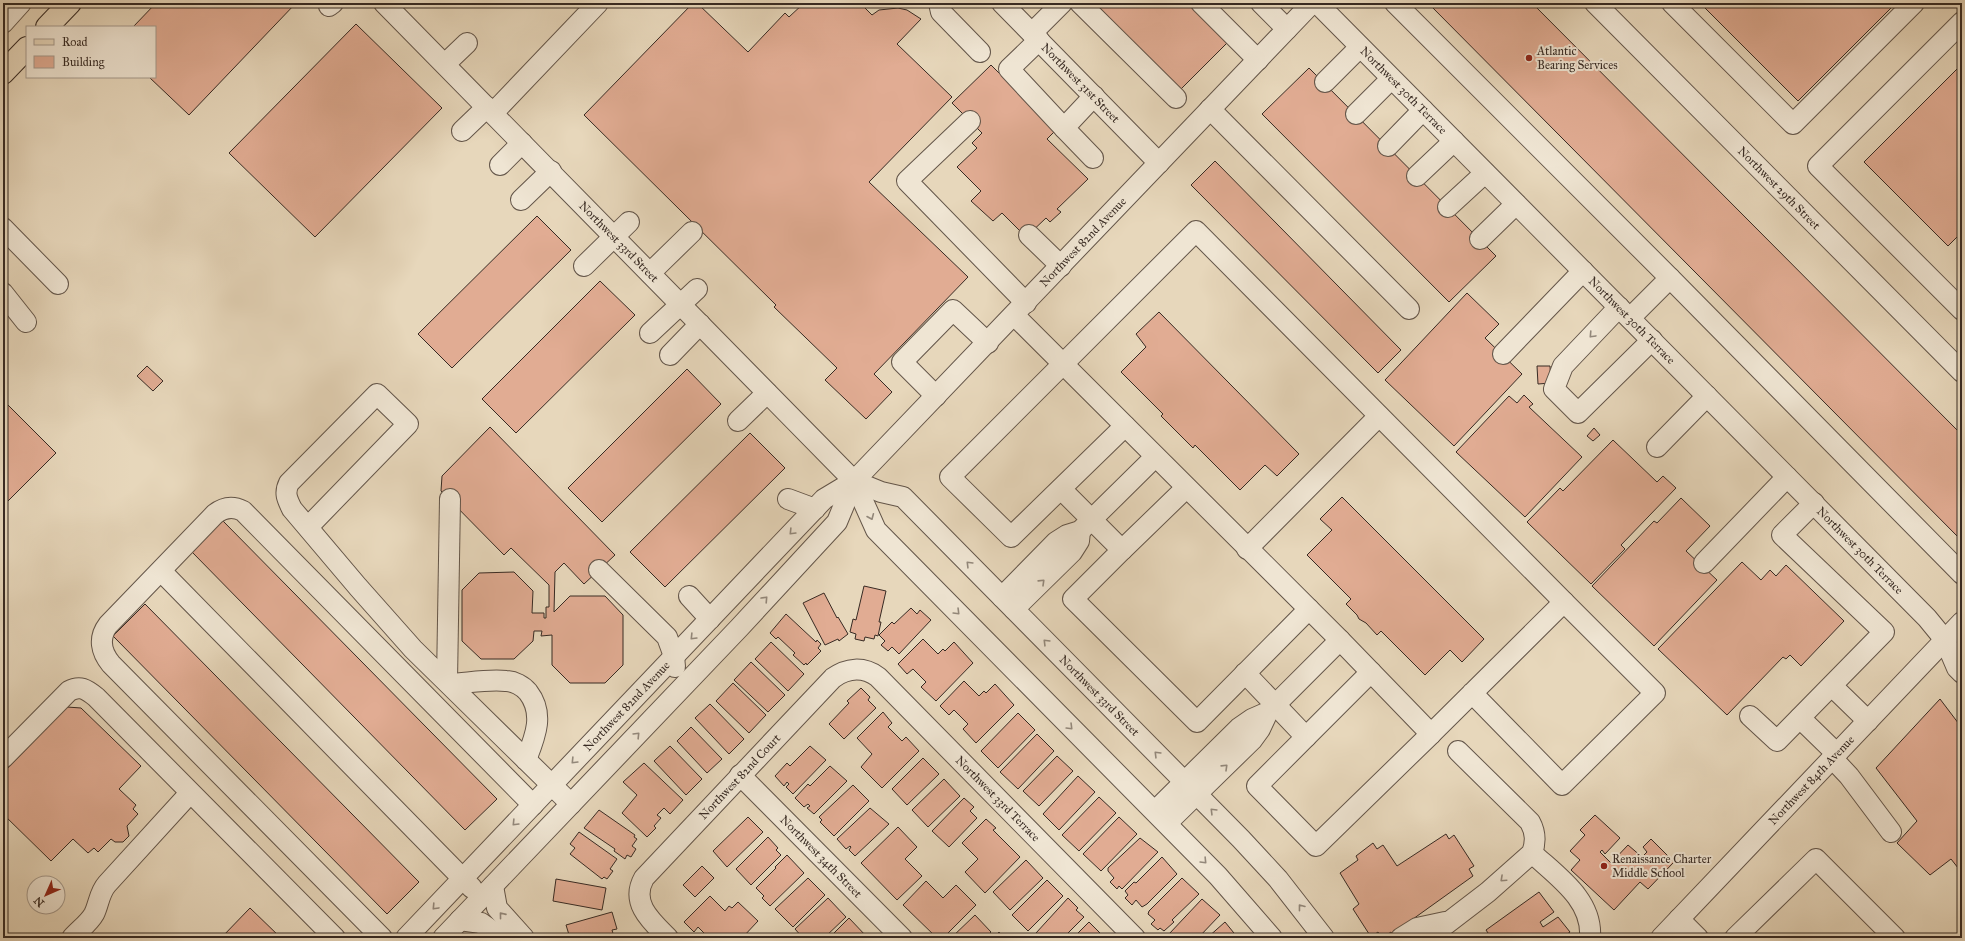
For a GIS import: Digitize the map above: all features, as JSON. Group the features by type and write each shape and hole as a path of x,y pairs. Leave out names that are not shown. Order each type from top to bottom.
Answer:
{"main road":[{"path":"48,26 70,3"},
{"path":"3,73 26,49"}],"street":[{"path":"3,23 21,3"},
{"name":"Northwest 33rd Street","path":"384,3 615,236 854,481 876,530 1161,817 1234,893 1272,938"},
{"path":"462,131 490,110 598,3"},
{"path":"939,3 941,12 980,52"},
{"path":"1062,3 1008,69 1093,158"},
{"path":"1080,3 1176,98"},
{"path":"1201,3 1258,60"},
{"path":"1261,3 1287,29"},
{"name":"Northwest 82nd Avenue","path":"406,938 824,499 854,481 988,343 1312,3"},
{"name":"Northwest 30th Terrace","path":"1317,3 1927,618 1954,642 1957,668 1962,673"},
{"path":"1395,3 1670,278 1962,574"},
{"name":"Northwest 29th Street","path":"1595,3 1962,372"},
{"path":"1672,3 1793,124 1914,3"},
{"name":"Northwest 31st Street","path":"1009,5 1035,36 1159,163"},
{"path":"1962,22 1818,166 1962,310"},
{"path":"445,64 467,43"},
{"path":"1325,82 1360,47"},
{"path":"1356,114 1392,79"},
{"path":"1064,128 1094,96"},
{"path":"1210,109 1409,309"},
{"path":"1388,146 1423,110"},
{"path":"970,121 907,181 1020,309 1063,365 1340,640 1431,734"},
{"path":"1417,176 1454,141"},
{"path":"500,165 522,143"},
{"path":"521,200 551,171"},
{"path":"1448,207 1485,172"},
{"path":"1480,239 1516,204"},
{"path":"584,266 629,222"},
{"path":"3,228 58,284"},
{"path":"1125,426 1011,537 950,477 1196,231 1654,693 1562,785 1472,693"},
{"path":"650,273 692,232"},
{"path":"1029,235 1061,266"},
{"path":"1503,354 1583,271"},
{"path":"1652,340 1578,413 1554,389 1563,366 1624,313 1670,278"},
{"path":"650,333 697,289"},
{"path":"3,293 26,322"},
{"path":"936,396 902,362 953,310 988,343"},
{"path":"670,355 700,324"},
{"path":"738,421 767,393"},
{"path":"308,527 408,424 377,394 290,483 286,490 287,499 292,509 413,649 571,804"},
{"path":"1657,447 1707,396"},
{"path":"1247,549 1379,416"},
{"path":"1008,603 1072,552 1086,526 1155,457"},
{"path":"1704,563 1787,477"},
{"name":"Northwest 33rd Street","path":"854,481 881,492 903,497 1270,870 1324,938"},
{"name":"Northwest 82nd Avenue","path":"443,938 837,522 854,481"},
{"path":"1061,488 1086,526 1122,550"},
{"path":"1186,488 1073,599 1171,697 1197,722 1309,610"},
{"path":"449,683 450,499"},
{"path":"788,499 815,509"},
{"path":"1750,716 1777,741 1884,632 1782,535 1814,503"},
{"path":"382,938 107,660 101,642 105,629 218,512 233,508 243,512 533,805"},
{"path":"599,570 667,637 674,656 675,676 668,686 662,708"},
{"path":"161,571 462,878 487,892 497,908 524,938"},
{"path":"688,596 710,619"},
{"path":"1371,672 1257,786 1316,846 1564,602"},
{"name":"Northwest 84th Avenue","path":"1661,938 1868,721 1954,642 1962,622"},
{"path":"1161,817 1191,788 1252,740 1272,708 1340,640"},
{"name":"Northwest 82nd Court","path":"668,938 646,915 639,897 641,885 650,870 833,678 844,672 856,669"},
{"name":"Northwest 33rd Terrace","path":"856,669 867,671 878,677 1135,938"},
{"path":"1245,673 1272,708 1306,737"},
{"path":"449,683 506,680 517,684 526,690 535,704 538,717 534,739 526,760"},
{"path":"1832,686 1868,721"},
{"path":"3,758 69,691 75,688 82,688 96,697 335,938"},
{"path":"1800,718 1834,756 1891,832"},
{"path":"1428,938 1488,892 1532,853 1535,835 1530,822 1458,751"},
{"name":"Northwest 34th Street","path":"740,775 902,938"},
{"path":"72,938 91,918 102,890 190,793"},
{"path":"1532,853 1584,904 1590,924 1590,938"},
{"path":"1735,938 1816,859 1895,938"},
{"path":"460,920 481,923 502,938"},
{"path":"1679,920 1698,938"},
{"path":"1401,938 1417,928 1447,922"}],"building":[{"path":"156,3 296,3 189,115 150,78 156,78 156,26 134,26"},
{"path":"693,3 697,3 748,52 785,13 789,17 804,3 860,3 872,15 879,10 898,8 907,10 921,19 897,44 952,97 869,182 968,277 874,374 892,392 866,419 825,380 837,368 774,307 776,305 584,115"},
{"path":"1095,3 1193,3 1230,40 1181,89"},
{"path":"1428,3 1532,3 1962,435 1962,541"},
{"path":"1700,3 1896,3 1798,101"},
{"path":"356,24 442,108 315,237 229,153"},
{"path":"1962,64 1962,232 1948,246 1864,162"},
{"path":"991,65 1056,130 1047,139 1088,179 1057,209 1061,212 1050,222 1046,218 1026,237 1002,213 993,221 971,201 981,191 957,167 977,148 972,143 982,133 952,103"},
{"path":"1309,68 1496,256 1449,302 1262,114"},
{"path":"1215,161 1401,350 1378,373 1191,185"},
{"path":"537,216 571,250 452,368 418,334"},
{"path":"600,281 635,315 516,433 482,399"},
{"path":"1467,293 1499,324 1485,338 1522,374 1454,446 1385,380"},
{"path":"1159,312 1299,454 1277,476 1265,465 1240,490 1195,445 1193,448 1161,416 1163,414 1121,372 1146,347 1136,334"},
{"path":"147,366 163,381 153,391 137,376"},
{"path":"1537,366 1550,366 1551,383 1538,384"},
{"path":"687,369 721,404 602,522 568,488"},
{"path":"1524,395 1533,404 1529,407 1582,457 1525,517 1456,452 1509,396 1517,403"},
{"path":"5,402 56,453 3,506 3,404"},
{"path":"490,427 615,555 584,584 564,563 555,572 554,612 570,596 605,596 623,615 623,665 605,683 570,683 552,665 552,635 541,636 542,631 534,631 533,641 514,659 481,659 462,641 462,590 479,573 514,572 533,591 532,613 544,613 544,618 546,618 546,607 549,607 549,585 511,548 504,555 441,491 442,476"},
{"path":"1594,428 1600,435 1593,441 1587,436"},
{"path":"750,433 785,468 665,587 630,552"},
{"path":"1613,440 1657,482 1663,476 1676,488 1621,545 1625,549 1591,584 1527,522 1560,488 1563,491"},
{"path":"1342,497 1484,639 1462,662 1450,650 1425,675 1381,631 1377,635 1366,623 1359,619 1346,604 1351,599 1307,555 1332,530 1320,519"},
{"path":"1681,498 1710,526 1686,551 1717,580 1654,646 1592,586 1654,521 1657,523"},
{"path":"223,521 497,799 465,830 192,552"},
{"path":"1742,562 1761,580 1770,570 1776,576 1786,565 1844,621 1801,666 1790,655 1786,659 1783,657 1727,715 1658,649"},
{"path":"864,586 886,591 879,622 881,622 878,636 875,635 874,639 865,637 864,641 855,639 856,634 850,632 853,619 856,620"},
{"path":"824,593 837,618 838,617 848,634 839,641 838,639 825,645 803,603"},
{"path":"145,604 419,882 387,914 113,636"},
{"path":"911,608 917,614 920,610 931,620 899,654 892,647 888,651 881,645 885,641 879,635 892,622 894,624"},
{"path":"786,614 816,642 817,640 821,644 818,648 821,651 807,665 806,663 804,665 793,655 795,653 778,637 776,639 770,633"},
{"path":"923,639 938,654 943,649 945,651 954,642 973,663 936,701 921,687 926,682 913,669 907,674 898,664"},
{"path":"771,642 804,674 788,691 755,659"},
{"path":"751,662 785,695 768,712 734,680"},
{"path":"964,681 979,696 984,691 986,693 995,684 1014,705 976,743 963,729 968,724 954,710 949,715 940,706"},
{"path":"733,683 766,715 749,733 716,701"},
{"path":"861,688 870,697 868,700 876,708 844,739 829,724 849,703 847,701"},
{"path":"1940,699 1962,728 1962,873 1951,859 1930,875 1897,843 1917,821 1876,768"},
{"path":"710,704 744,739 729,754 695,718"},
{"path":"67,707 81,708 141,766 119,789 136,805 133,809 138,814 127,826 129,836 123,842 115,842 111,839 98,852 94,848 88,853 73,839 51,861 3,814 3,773"},
{"path":"883,712 892,723 888,727 902,741 906,737 919,751 882,788 861,767 872,754 857,738"},
{"path":"1018,713 1035,730 998,768 981,751"},
{"path":"691,727 722,759 707,773 677,741"},
{"path":"1037,734 1054,751 1018,789 1000,772"},
{"path":"670,746 702,779 686,795 654,761"},
{"path":"810,746 826,760 793,794 786,787 789,784 787,782 784,786 775,776 787,763 790,766"},
{"path":"1057,756 1073,771 1039,806 1023,791"},
{"path":"923,758 939,774 907,805 892,789"},
{"path":"644,763 683,800 670,814 664,808 657,815 661,818 654,826 656,828 647,837 622,813 637,795 623,782"},
{"path":"830,766 847,781 814,814 807,808 810,806 808,804 804,807 795,798 808,784 810,786"},
{"path":"1078,776 1095,792 1059,830 1043,814"},
{"path":"944,779 960,796 928,827 912,810"},
{"path":"853,785 869,801 834,836 820,822 822,820 819,817"},
{"path":"1099,797 1116,813 1079,851 1062,835"},
{"path":"964,798 974,807 970,811 977,818 949,847 932,831"},
{"path":"870,808 889,824 855,856 849,850 851,847 850,846 846,849 837,839"},
{"path":"599,810 635,835 634,837 637,839 632,846 636,849 631,857 627,855 625,859 614,851 615,849 584,828"},
{"path":"1595,815 1620,838 1605,854 1602,850 1600,852 1611,863 1628,845 1642,857 1647,852 1643,847 1651,839 1674,862 1648,889 1640,882 1614,910 1571,870 1580,860 1570,851 1585,835 1580,830"},
{"path":"748,817 763,832 727,867 713,851"},
{"path":"1119,817 1137,834 1101,871 1083,854"},
{"path":"986,819 996,828 993,830 1020,857 985,893 965,872 978,859 962,843"},
{"path":"898,827 917,847 905,859 922,876 897,900 861,863"},
{"path":"579,832 617,859 610,869 613,871 607,879 604,877 602,879 570,854 575,848 570,844"},
{"path":"1446,834 1449,839 1454,835 1474,866 1469,869 1473,876 1406,924 1395,938 1391,932 1382,938 1378,932 1371,937 1353,909 1359,904 1340,873 1358,860 1356,856 1373,843 1377,849 1383,845 1397,866"},
{"path":"768,837 778,848 776,850 781,855 751,885 736,869"},
{"path":"1140,838 1158,852 1122,889 1119,886 1117,889 1110,882 1114,878 1108,871 1108,868"},
{"path":"787,855 804,873 770,906 762,898 764,896 756,888"},
{"path":"1162,857 1177,874 1147,904 1142,907 1136,900 1132,905 1125,898 1128,895 1125,891 1134,882 1136,883"},
{"path":"1026,860 1043,878 1010,910 993,892"},
{"path":"702,866 714,878 695,897 683,885"},
{"path":"808,878 825,895 793,927 775,909"},
{"path":"1182,878 1199,894 1172,920 1174,922 1164,931 1160,928 1158,930 1151,924 1155,920 1148,914 1149,911"},
{"path":"556,879 606,888 602,910 553,901"},
{"path":"1047,880 1063,896 1028,931 1012,915"},
{"path":"926,881 943,898 956,885 976,905 943,938 937,938 903,905"},
{"path":"1539,892 1554,912 1540,922 1543,927 1558,917 1570,932 1562,938 1487,938 1490,936 1486,930"},
{"path":"710,896 725,911 729,906 732,908 738,902 758,921 742,938 709,938 698,927 694,932 684,922"},
{"path":"828,898 846,917 824,938 803,938 795,929"},
{"path":"1068,898 1078,908 1076,910 1084,917 1063,938 1041,938 1036,933"},
{"path":"1202,899 1220,915 1198,938 1173,938 1169,934"},
{"path":"250,908 281,938 221,938"},
{"path":"612,912 617,929 612,930 614,937 570,938 566,925"},
{"path":"975,915 991,932 985,938 951,938"},
{"path":"849,918 867,937 829,938"},
{"path":"1089,922 1105,938 1073,938"},
{"path":"1225,922 1238,938 1207,938"},
{"path":"999,932 1004,938 993,938"}],"place":[{"name":"Atlantic Bearing Services","path":"1529,58"},
{"name":"Renaissance Charter Middle School","path":"1604,866"}]}
